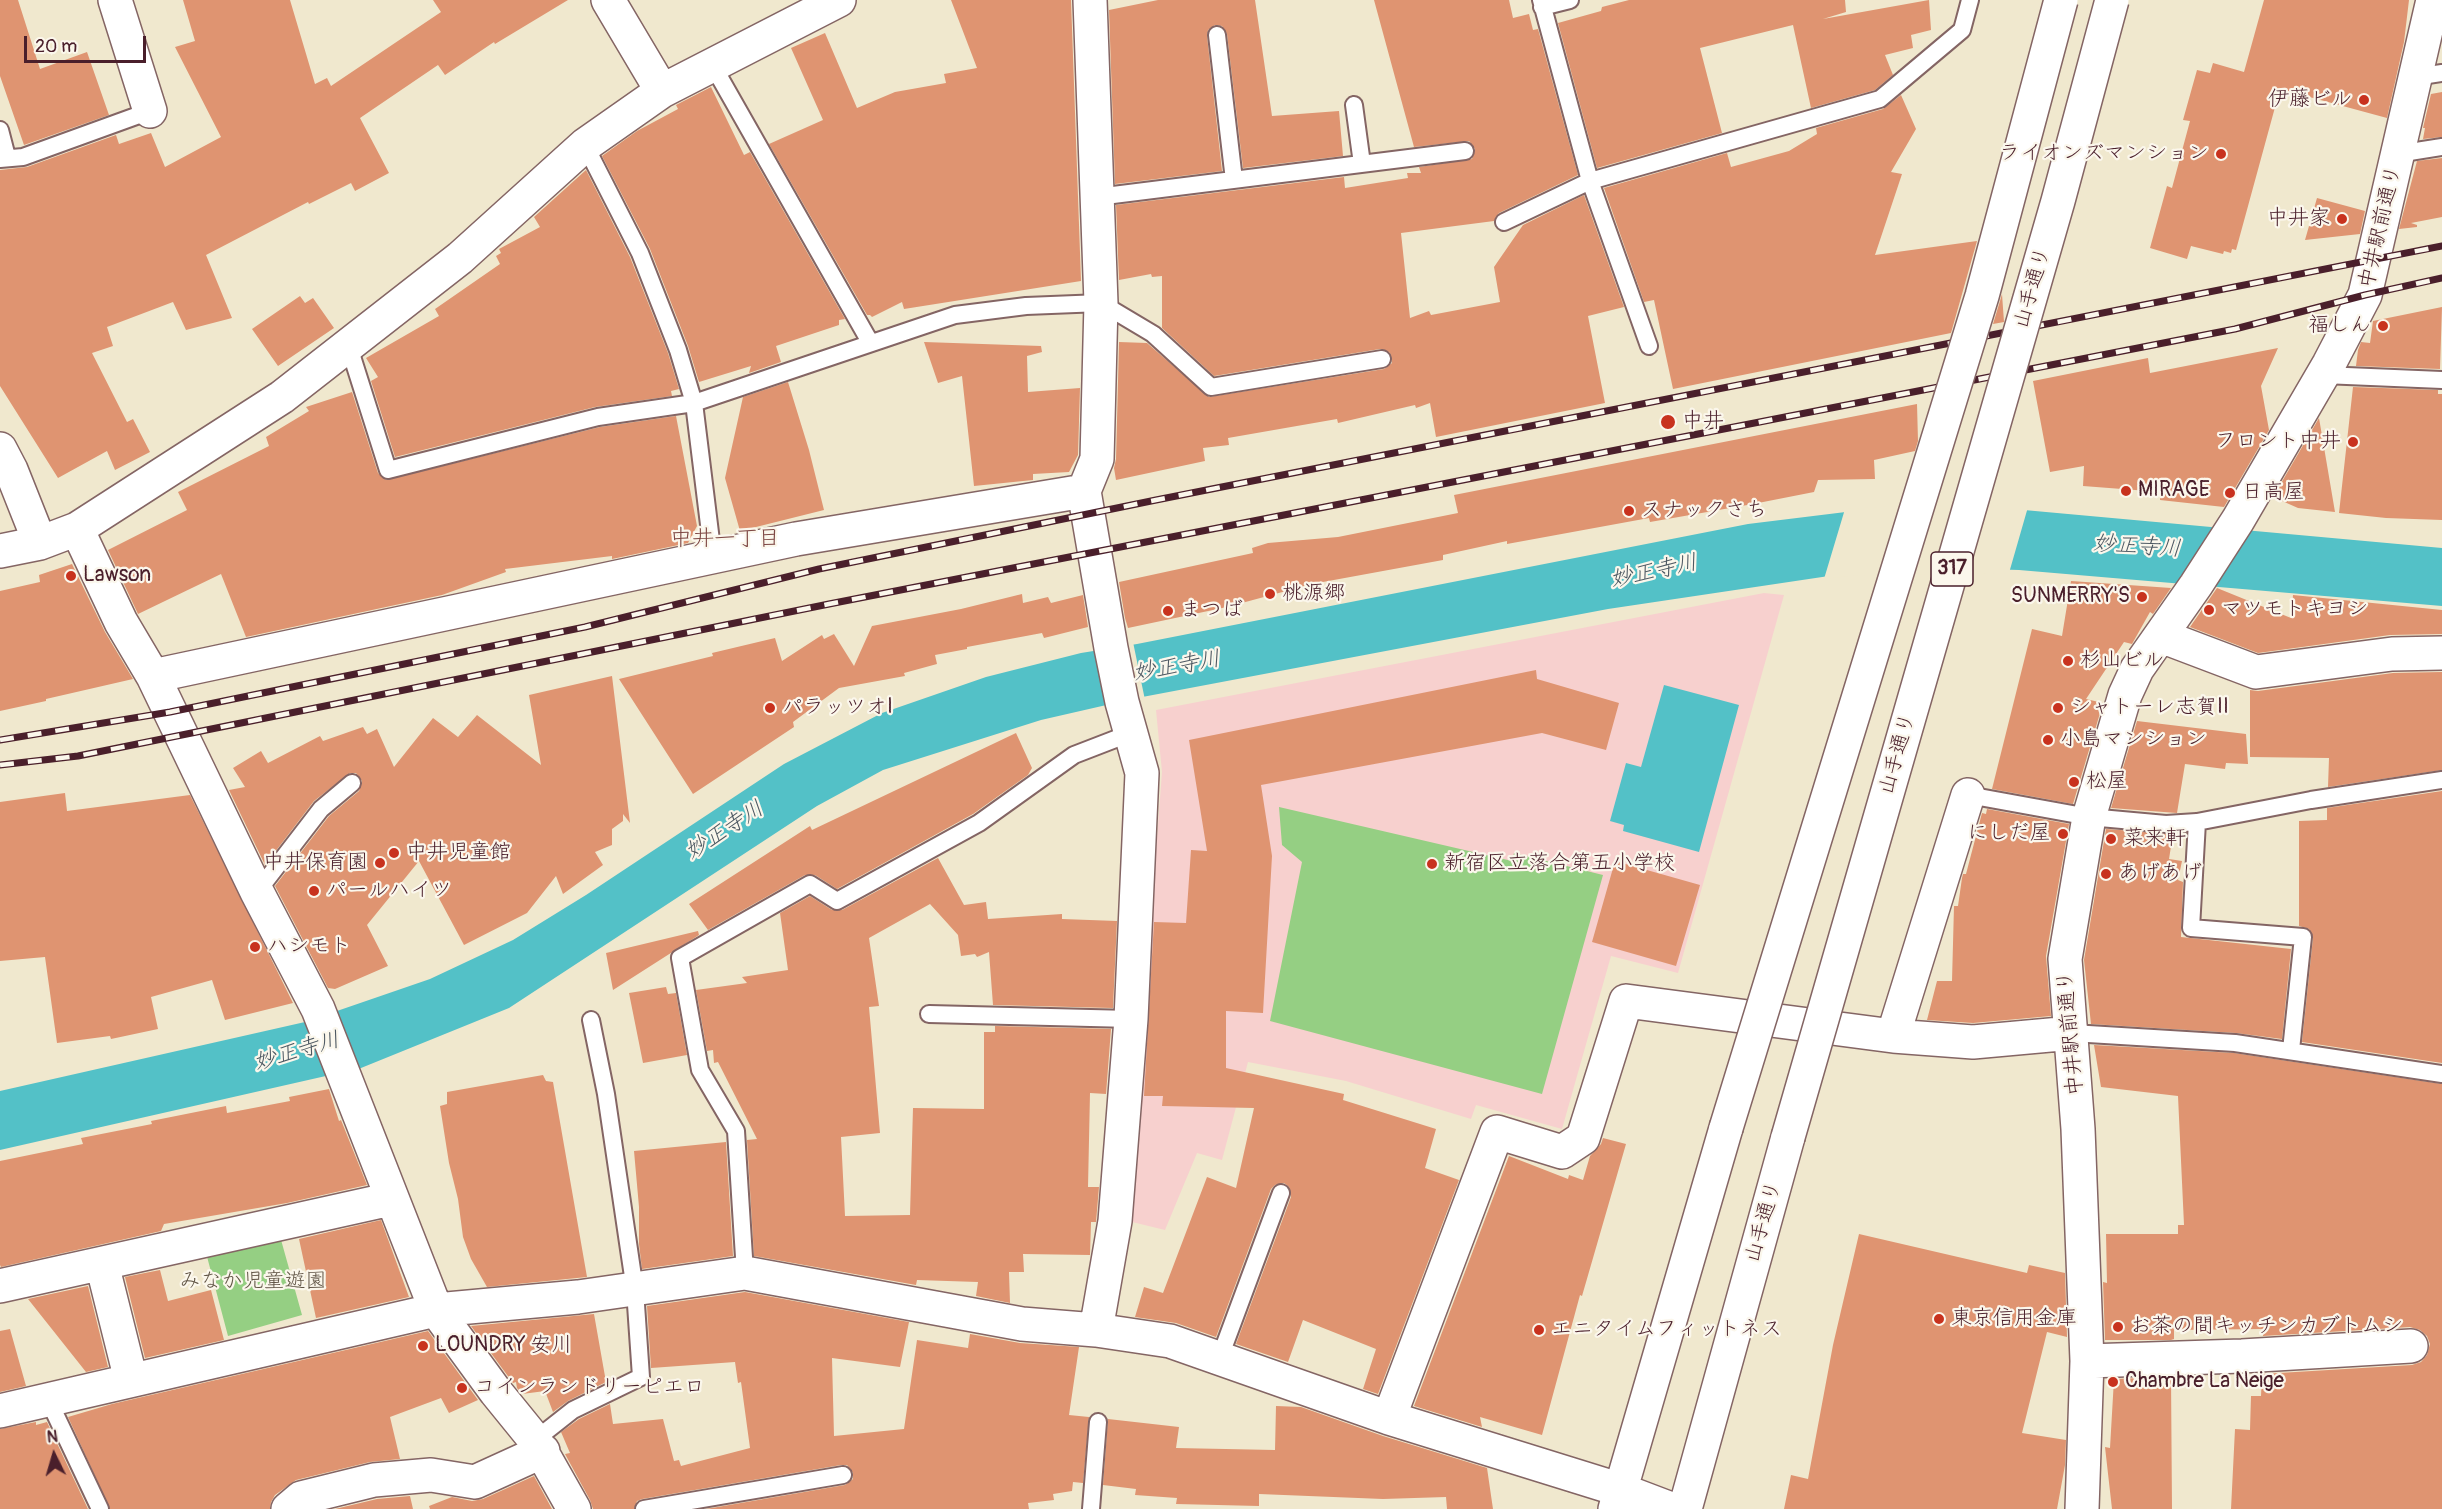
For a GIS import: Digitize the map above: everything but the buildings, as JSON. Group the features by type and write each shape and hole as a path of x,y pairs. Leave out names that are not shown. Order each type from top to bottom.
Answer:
{"street":[{"path":"116,0 150,111"},
{"path":"608,0 662,91"},
{"path":"0,551 40,543 77,529 282,397 349,347 460,258 585,145 662,91 838,0"},
{"name":"317","path":"1618,1500 1726,1128 1982,296 2061,0"},
{"name":"山手通り","path":"1686,1509 1788,1137 2058,201 2112,0"},
{"name":"中井駅前通り","path":"2082,1509 2087,1361 2078,1129 2065,959 2089,817 2124,695 2137,669 2196,585 2231,530 2323,375 2366,295 2397,154 2428,75 2433,0"},
{"path":"1094,1 1101,303 1097,459 1084,491 1122,702 1142,773 1131,1019 1115,1221 1101,1335"},
{"path":"0,449 11,470 40,543"},
{"path":"153,676 796,539 1084,491"},
{"path":"77,529 121,622 153,676 257,892 321,1017 436,1310 496,1392 539,1445 574,1509"},
{"path":"2161,636 2256,672 2392,654 2442,653"},
{"path":"1893,1036 1968,795"},
{"path":"1389,1418 1497,1132 1562,1152 1583,1137 1626,1001 1893,1036 1973,1042 2072,1033"},
{"path":"0,1286 391,1199"},
{"path":"102,1264 131,1380"},
{"path":"0,1411 436,1310 635,1290 745,1273 1022,1324 1101,1335 1170,1341 1618,1500 1671,1509"},
{"path":"2087,1361 2242,1356 2411,1346"},
{"path":"288,1509 301,1498 374,1480 431,1475 475,1482 539,1445"}],"lane":[{"path":"1570,0 1542,3 1590,181 1649,346"},
{"path":"1504,222 1590,181 1880,99 1962,30 1970,0"},
{"path":"1217,35 1234,180"},
{"path":"712,64 870,342"},
{"path":"1354,105 1362,164"},
{"path":"0,130 3,158 23,157 150,111"},
{"path":"585,145 640,253 678,350 694,403 713,557"},
{"path":"2397,154 2442,147"},
{"path":"1097,197 1465,151"},
{"path":"349,347 388,470 598,417 694,403 955,315 1026,306 1101,303 1153,334 1210,387 1382,359"},
{"path":"2323,375 2442,380"},
{"path":"745,1273 736,1131 700,1070 680,958 810,884 837,901 979,824 1074,755 1131,733"},
{"path":"1968,795 2089,817 2166,824 2197,822 2311,800 2442,780"},
{"path":"257,892 321,809 352,783"},
{"path":"2197,822 2192,928 2302,937 2291,1050"},
{"path":"929,1014 1131,1019"},
{"path":"539,1445 573,1410 641,1377 635,1290 606,1094 591,1020"},
{"path":"2072,1033 2235,1043 2442,1074"},
{"path":"1220,1358 1281,1193"},
{"path":"48,1400 100,1509"},
{"path":"1091,1509 1098,1422"},
{"path":"644,1509 843,1475"}],"shaded area":[{"name":"新宿区立落合第五小学校","path":"1764,593 1784,595 1678,973 1611,956 1562,1129 1476,1105 1471,1119 1346,1081 1248,1062 1222,1160 1197,1153 1165,1230 1128,1221 1162,772 1156,710"}],"green space":[{"path":"1279,807 1512,861 1514,853 1603,875 1542,1094 1270,1021 1302,862 1282,845"},
{"name":"みなか児童遊園","path":"278,1229 302,1315 228,1336 205,1249"}],"water":[{"name":"妙正寺川","path":"2002,508 2442,548 2442,606 2019,570 1849,573 1608,609 1137,698 1041,720 883,770 817,806 509,1008 361,1068 0,1150 0,1091 305,1022 430,979 513,940 586,895 784,764 882,713 986,677 1081,653 1748,524 1862,510"},
{"path":"1664,685 1739,705 1699,852 1623,831 1624,825 1610,821 1626,763 1641,767"}],"pier":[{"path":"2002,505 2028,507 2009,573 1849,576 1824,579 1845,509"},
{"path":"1133,642 1145,700 1110,707 1098,647"}],"railway":[{"path":"0,740 170,712 585,627 819,569 1156,500 2442,246"},
{"path":"0,765 78,756 829,604 2235,329 2365,295 2442,278"}],"place":[{"name":"伊藤ビル","path":"2364,100"},
{"name":"ライオンズマンション","path":"2221,154"},
{"name":"中井家","path":"2342,219"},
{"name":"福しん","path":"2383,326"},
{"name":"中井","path":"1668,422"},
{"name":"フロント中井","path":"2353,442"},
{"name":"MIRAGE","path":"2126,491"},
{"name":"日高屋","path":"2230,493"},
{"name":"スナックさち","path":"1629,511"},
{"name":"Lawson","path":"71,576"},
{"name":"桃源郷","path":"1270,594"},
{"name":"SUNMERRY'S","path":"2142,597"},
{"name":"マツモトキヨシ","path":"2209,610"},
{"name":"まつば","path":"1168,611"},
{"name":"杉山ビル","path":"2068,661"},
{"name":"パラッツオI","path":"770,708"},
{"name":"シャトーレ志賀II","path":"2058,708"},
{"name":"小島マンション","path":"2048,740"},
{"name":"松屋","path":"2074,782"},
{"name":"にしだ屋","path":"2063,834"},
{"name":"菜来軒","path":"2111,839"},
{"name":"中井児童館","path":"394,853"},
{"name":"中井保育園","path":"380,863"},
{"name":"新宿区立落合第五小学校","path":"1432,864"},
{"name":"あげあげ","path":"2106,874"},
{"name":"パールハイツ","path":"314,891"},
{"name":"ハシモト","path":"255,947"},
{"name":"東京信用金庫","path":"1939,1319"},
{"name":"お茶の間キッチンカブトムシ","path":"2118,1327"},
{"name":"エニタイムフィットネス","path":"1539,1330"},
{"name":"LOUNDRY 安川","path":"423,1346"},
{"name":"Chambre La Neige","path":"2113,1382"},
{"name":"コインランドリーピエロ","path":"462,1388"}],"district":[{"name":"中井一丁目","path":"725,539"}]}
